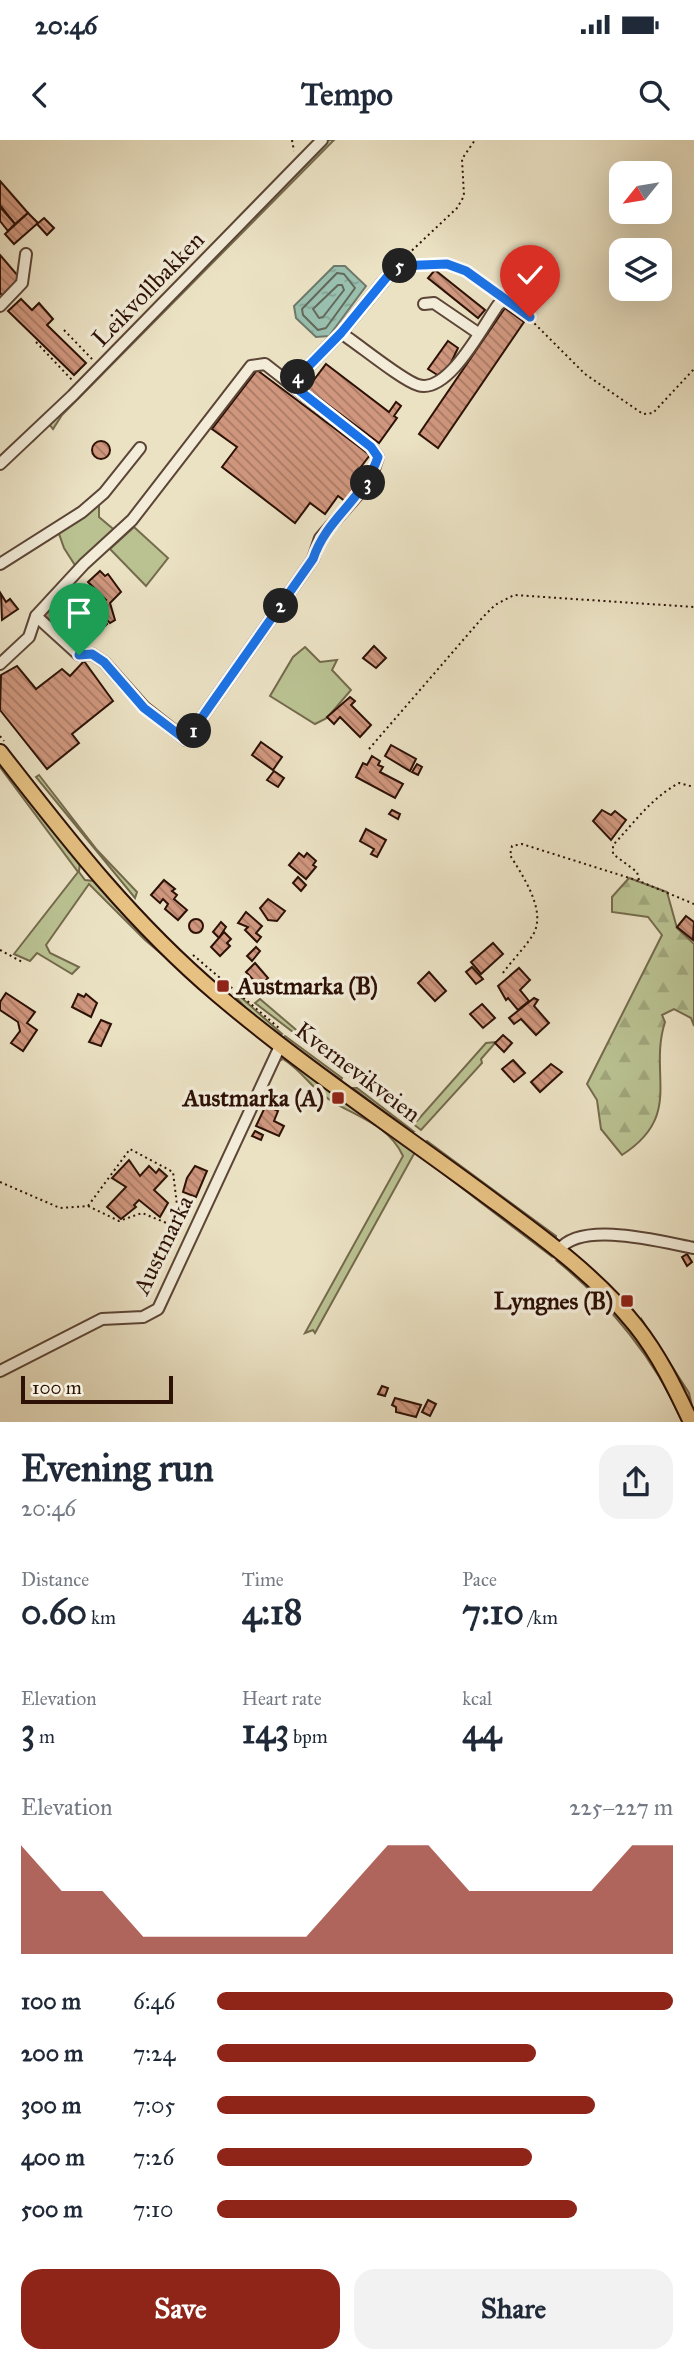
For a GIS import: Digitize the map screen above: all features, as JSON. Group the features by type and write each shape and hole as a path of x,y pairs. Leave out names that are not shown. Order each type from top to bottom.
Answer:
{"main road":[{"name":"Kvernevikveien","path":"0,752 88,867 126,910 219,996 559,1250 601,1287 637,1327 672,1382 691,1422"}],"street":[{"name":"Leikvollbakken","path":"0,464 80,388 322,140"},
{"path":"0,306 22,283 26,254"},
{"path":"291,384 341,333 396,266"},
{"path":"341,333 419,386 435,384 449,377 478,333 507,298"},
{"path":"424,304 434,303 478,333"},
{"path":"0,664 29,637 36,616 78,570 132,520 251,366 265,364 371,447 378,457 370,481 320,538 313,559 186,740 144,708 104,662 92,654 79,655 36,616"},
{"path":"0,564 82,512 104,493 140,447"},
{"name":"Austmarka","path":"0,1371 98,1320 143,1317 159,1307 281,1044"},
{"path":"559,1250 569,1239 584,1236 625,1236 694,1248"}],"path":[{"path":"396,266 457,208 464,196 462,159 475,140"},
{"path":"396,266 447,264 466,271 507,298 530,317 584,374 638,413 653,413 694,369"},
{"path":"64,330 100,367"},
{"path":"36,342 80,388"},
{"path":"369,750 483,617 495,605 513,595 694,607"},
{"path":"639,881 637,872 613,854 613,845 642,809 665,791 679,783 694,787"},
{"path":"503,973 534,932 537,916 527,885 510,855 512,846 522,844 639,881 694,904"},
{"path":"0,950 24,963"},
{"path":"88,1206 130,1149 173,1172 177,1205"},
{"path":"0,1182 60,1208 88,1206 120,1221 142,1213 169,1224"}],"green space":[{"path":"322,140 334,140 62,415 53,429 49,424 33,441 30,438"},
{"path":"99,497 99,517 118,533 78,570 64,548 57,528"},
{"path":"134,527 168,558 146,586 110,549"},
{"path":"305,647 320,662 337,660 332,670 351,690 327,718 315,724 270,696 293,657"},
{"path":"0,760 80,862 79,872 85,880 94,881 157,947 270,1043 271,1047 145,940 89,884 46,945 50,953 79,967 72,974 37,953 30,961 14,954 78,872 0,767"},
{"path":"39,775 97,850 137,892 135,898 36,777"},
{"path":"629,878 667,892 677,928 694,944 694,1026 691,1018 674,1009 662,1015 665,1022 661,1041 658,1109 652,1125 641,1140 622,1155 601,1129 597,1100 587,1084 662,935 648,917 612,912 612,897"},
{"path":"235,992 282,1034 279,1036 256,1019 233,994"},
{"path":"260,999 321,1051 417,1121 486,1043 496,1042 481,1059 482,1063 421,1130 255,1003"},
{"path":"285,1036 342,1078 341,1080 282,1039"},
{"path":"281,1056 298,1062 323,1087 362,1109 415,1152 315,1333 313,1330 305,1333 403,1156 386,1133 375,1125 326,1097 283,1059 274,1063"},
{"path":"353,1088 357,1088 413,1131 409,1131"},
{"path":"427,1141 556,1236 556,1239 425,1143"},
{"path":"420,1156 549,1249 551,1256"},
{"path":"563,1260 600,1296 633,1334 686,1421 682,1421 645,1354 613,1314 557,1261"},
{"path":"642,1321 689,1393 694,1415"}],"water":[{"path":"334,266 345,266 366,286 329,336 316,337 296,318 294,306"}],"building":[{"path":"0,181 28,213 15,224 0,205"},
{"path":"0,207 15,224 8,231 0,221"},
{"path":"28,213 38,223 14,244 5,234"},
{"path":"44,218 54,228 47,235 37,224"},
{"path":"0,255 19,277 19,282 3,296 0,293"},
{"path":"435,270 485,310 478,318 428,278"},
{"path":"21,299 32,310 39,303 53,319 47,325 86,363 74,375 8,311"},
{"path":"505,308 524,322 438,448 419,434"},
{"path":"448,341 458,348 446,373 443,371 439,376 428,369"},
{"path":"326,364 389,412 396,402 401,406 394,416 397,418 379,443 307,389"},
{"path":"257,370 370,455 354,476 364,483 349,504 338,496 325,514 310,503 295,523 222,467 237,447 212,429"},
{"path":"101,441 107,444 110,450 107,456 101,459 95,456 92,450 95,444"},
{"path":"100,571 105,576 108,574 121,592 110,603 115,620 110,623 105,618 106,607 102,603 106,600 88,582"},
{"path":"1,594 6,602 10,599 18,609 2,620"},
{"path":"58,600 80,622 93,610 107,624 79,651 43,615"},
{"path":"374,646 386,658 376,668 363,658"},
{"path":"84,661 113,701 72,734 79,743 47,769 0,710 1,675 17,666 36,689 62,669 70,676"},
{"path":"350,697 355,701 351,705 371,725 360,737 340,717 334,724 327,717"},
{"path":"261,742 282,757 273,770 252,755"},
{"path":"391,745 416,759 410,771 385,756"},
{"path":"372,756 380,761 378,765 383,767 380,772 403,784 395,798 356,777 363,763 367,765"},
{"path":"417,764 422,767 418,775 412,772"},
{"path":"274,771 284,778 278,787 267,780"},
{"path":"392,810 400,814 398,819 389,814"},
{"path":"602,810 611,815 615,811 626,820 611,840 593,821"},
{"path":"366,829 386,840 377,857 371,854 374,849 360,841"},
{"path":"299,853 304,857 307,853 316,861 313,865 316,867 306,879 289,865"},
{"path":"298,877 306,885 301,891 293,883"},
{"path":"164,880 175,889 172,891 177,895 174,899 187,910 178,920 165,909 168,904 163,899 160,903 151,895"},
{"path":"268,899 285,911 277,921 268,920 260,908"},
{"path":"246,912 262,926 256,933 261,937 257,942 245,930 248,927 238,923"},
{"path":"686,916 694,922 693,940 677,927"},
{"path":"193,919 199,919 203,926 199,933 193,933 189,929 189,923"},
{"path":"221,922 226,927 219,938 213,932"},
{"path":"224,932 231,939 227,943 230,946 220,956 211,947"},
{"path":"493,943 503,954 481,974 471,962"},
{"path":"256,947 260,951 252,961 247,956"},
{"path":"255,963 268,978 260,987 246,972"},
{"path":"472,967 483,979 476,984 466,972"},
{"path":"519,968 530,980 520,990 529,1001 518,1010 508,998 506,1000 498,986"},
{"path":"429,972 446,991 435,1001 418,983"},
{"path":"6,993 35,1012 27,1023 37,1030 23,1051 11,1043 20,1031 18,1022 0,1010 0,1002"},
{"path":"78,994 84,997 86,994 97,1003 91,1017 72,1007"},
{"path":"534,998 538,1000 534,1006 549,1023 536,1035 521,1019 514,1024 509,1018"},
{"path":"482,1004 495,1018 483,1028 470,1014"},
{"path":"101,1020 111,1024 101,1046 89,1042"},
{"path":"503,1035 512,1043 504,1052 495,1043"},
{"path":"513,1060 525,1073 514,1082 502,1069"},
{"path":"551,1064 562,1072 540,1092 531,1082"},
{"path":"266,1105 278,1111 274,1121 284,1126 279,1136 256,1126"},
{"path":"255,1131 263,1135 261,1140 252,1136"},
{"path":"129,1160 140,1176 149,1166 156,1173 159,1169 167,1176 154,1190 168,1203 160,1217 139,1200 134,1205 136,1207 121,1219 107,1207 126,1187 112,1178"},
{"path":"195,1166 207,1171 196,1197 183,1192 187,1178"},
{"path":"687,1254 692,1262 687,1266 682,1257"},
{"path":"382,1386 388,1388 385,1396 378,1394"},
{"path":"395,1398 421,1405 416,1417 396,1412 396,1407 392,1405"},
{"path":"428,1400 436,1404 430,1416 422,1412"}],"place":[{"name":"Austmarka (B)","path":"223,986"},
{"name":"Austmarka (A)","path":"338,1098"},
{"name":"Lyngnes (B)","path":"627,1301"}],"route":[{"path":"79,655 92,654 104,662 144,708 186,740 313,559 320,538 370,481 378,457 371,447 291,384 341,333 396,266 447,264 466,271 530,317"}]}
